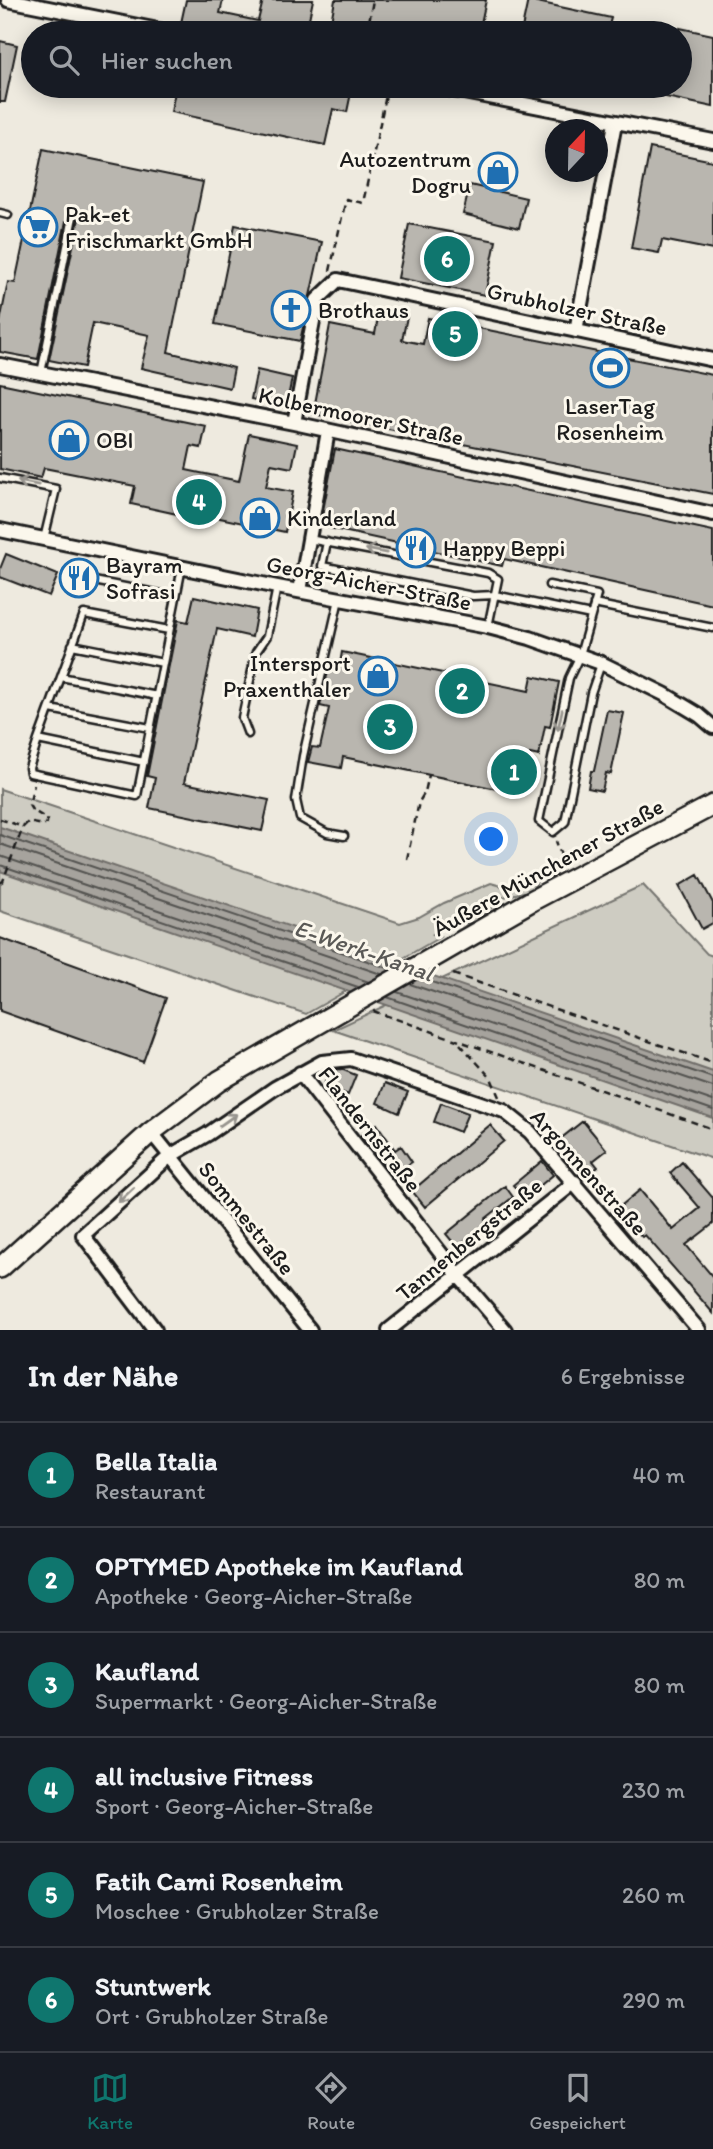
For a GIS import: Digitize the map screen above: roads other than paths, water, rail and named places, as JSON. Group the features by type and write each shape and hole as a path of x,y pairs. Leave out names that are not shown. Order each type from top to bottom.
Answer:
{"main road":[{"name":"Äußere Münchener Straße","path":"0,1268 151,1132 219,1081 533,900 713,804"}],"street":[{"path":"8,0 113,21"},
{"path":"492,98 713,141"},
{"path":"576,331 615,123"},
{"name":"Grubholzer Straße","path":"294,423 317,300 338,280 713,359"},
{"name":"Kolbermoorer Straße","path":"0,365 328,430 713,514"},
{"path":"300,591 328,430"},
{"name":"Georg-Aicher-Straße","path":"0,530 488,627 530,638 601,663 664,694 699,715 713,727"},
{"name":"Argonnenstraße","path":"300,1073 322,1062 351,1059 504,1111 530,1132 575,1182 699,1330"},
{"name":"Flandernstraße","path":"155,1330 83,1235 170,1156 208,1135 300,1073 457,1274 505,1330"},
{"name":"Sommestraße","path":"151,1132 310,1330"},
{"name":"Tannenbergstraße","path":"389,1330 575,1182"}],"lane":[{"path":"41,373 73,217"},
{"path":"0,478 56,489 44,539"},
{"path":"309,539 488,573 498,579 488,627"},
{"path":"327,542 323,566 473,596 495,595 592,615"},
{"path":"169,630 84,614 37,740 30,773 137,796 182,567"},
{"path":"94,581 176,597"},
{"path":"549,585 597,595 580,655 569,678 539,821 553,832 565,822 591,693 601,663"},
{"path":"248,734 242,718 256,652 267,636 277,587"},
{"path":"339,598 296,800 300,818 327,833 344,836"},
{"path":"594,604 713,628"},
{"path":"72,645 163,663"},
{"path":"61,677 156,696"},
{"path":"50,709 150,728"},
{"path":"37,740 144,762"}],"water":[{"path":"0,827 713,1072 713,1118 0,871"}],"place":[{"name":"Autozentrum Dogru","path":"498,172"},
{"name":"Pak-et Frischmarkt GmbH","path":"38,227"},
{"name":"Stuntwerk","path":"447,259"},
{"name":"Brothaus","path":"291,310"},
{"name":"Fatih Cami Rosenheim","path":"455,334"},
{"name":"LaserTag Rosenheim","path":"610,368"},
{"name":"OBI","path":"69,440"},
{"name":"all inclusive Fitness","path":"199,502"},
{"name":"Kinderland","path":"260,518"},
{"name":"Happy Beppi","path":"416,548"},
{"name":"Bayram Sofrasi","path":"79,578"},
{"name":"Intersport Praxenthaler","path":"378,676"},
{"name":"OPTYMED Apotheke im Kaufland","path":"462,691"},
{"name":"Kaufland","path":"390,727"},
{"name":"Bella Italia","path":"514,772"}],"water label":[{"name":"E-Werk-Kanal","path":"364,950"}]}
